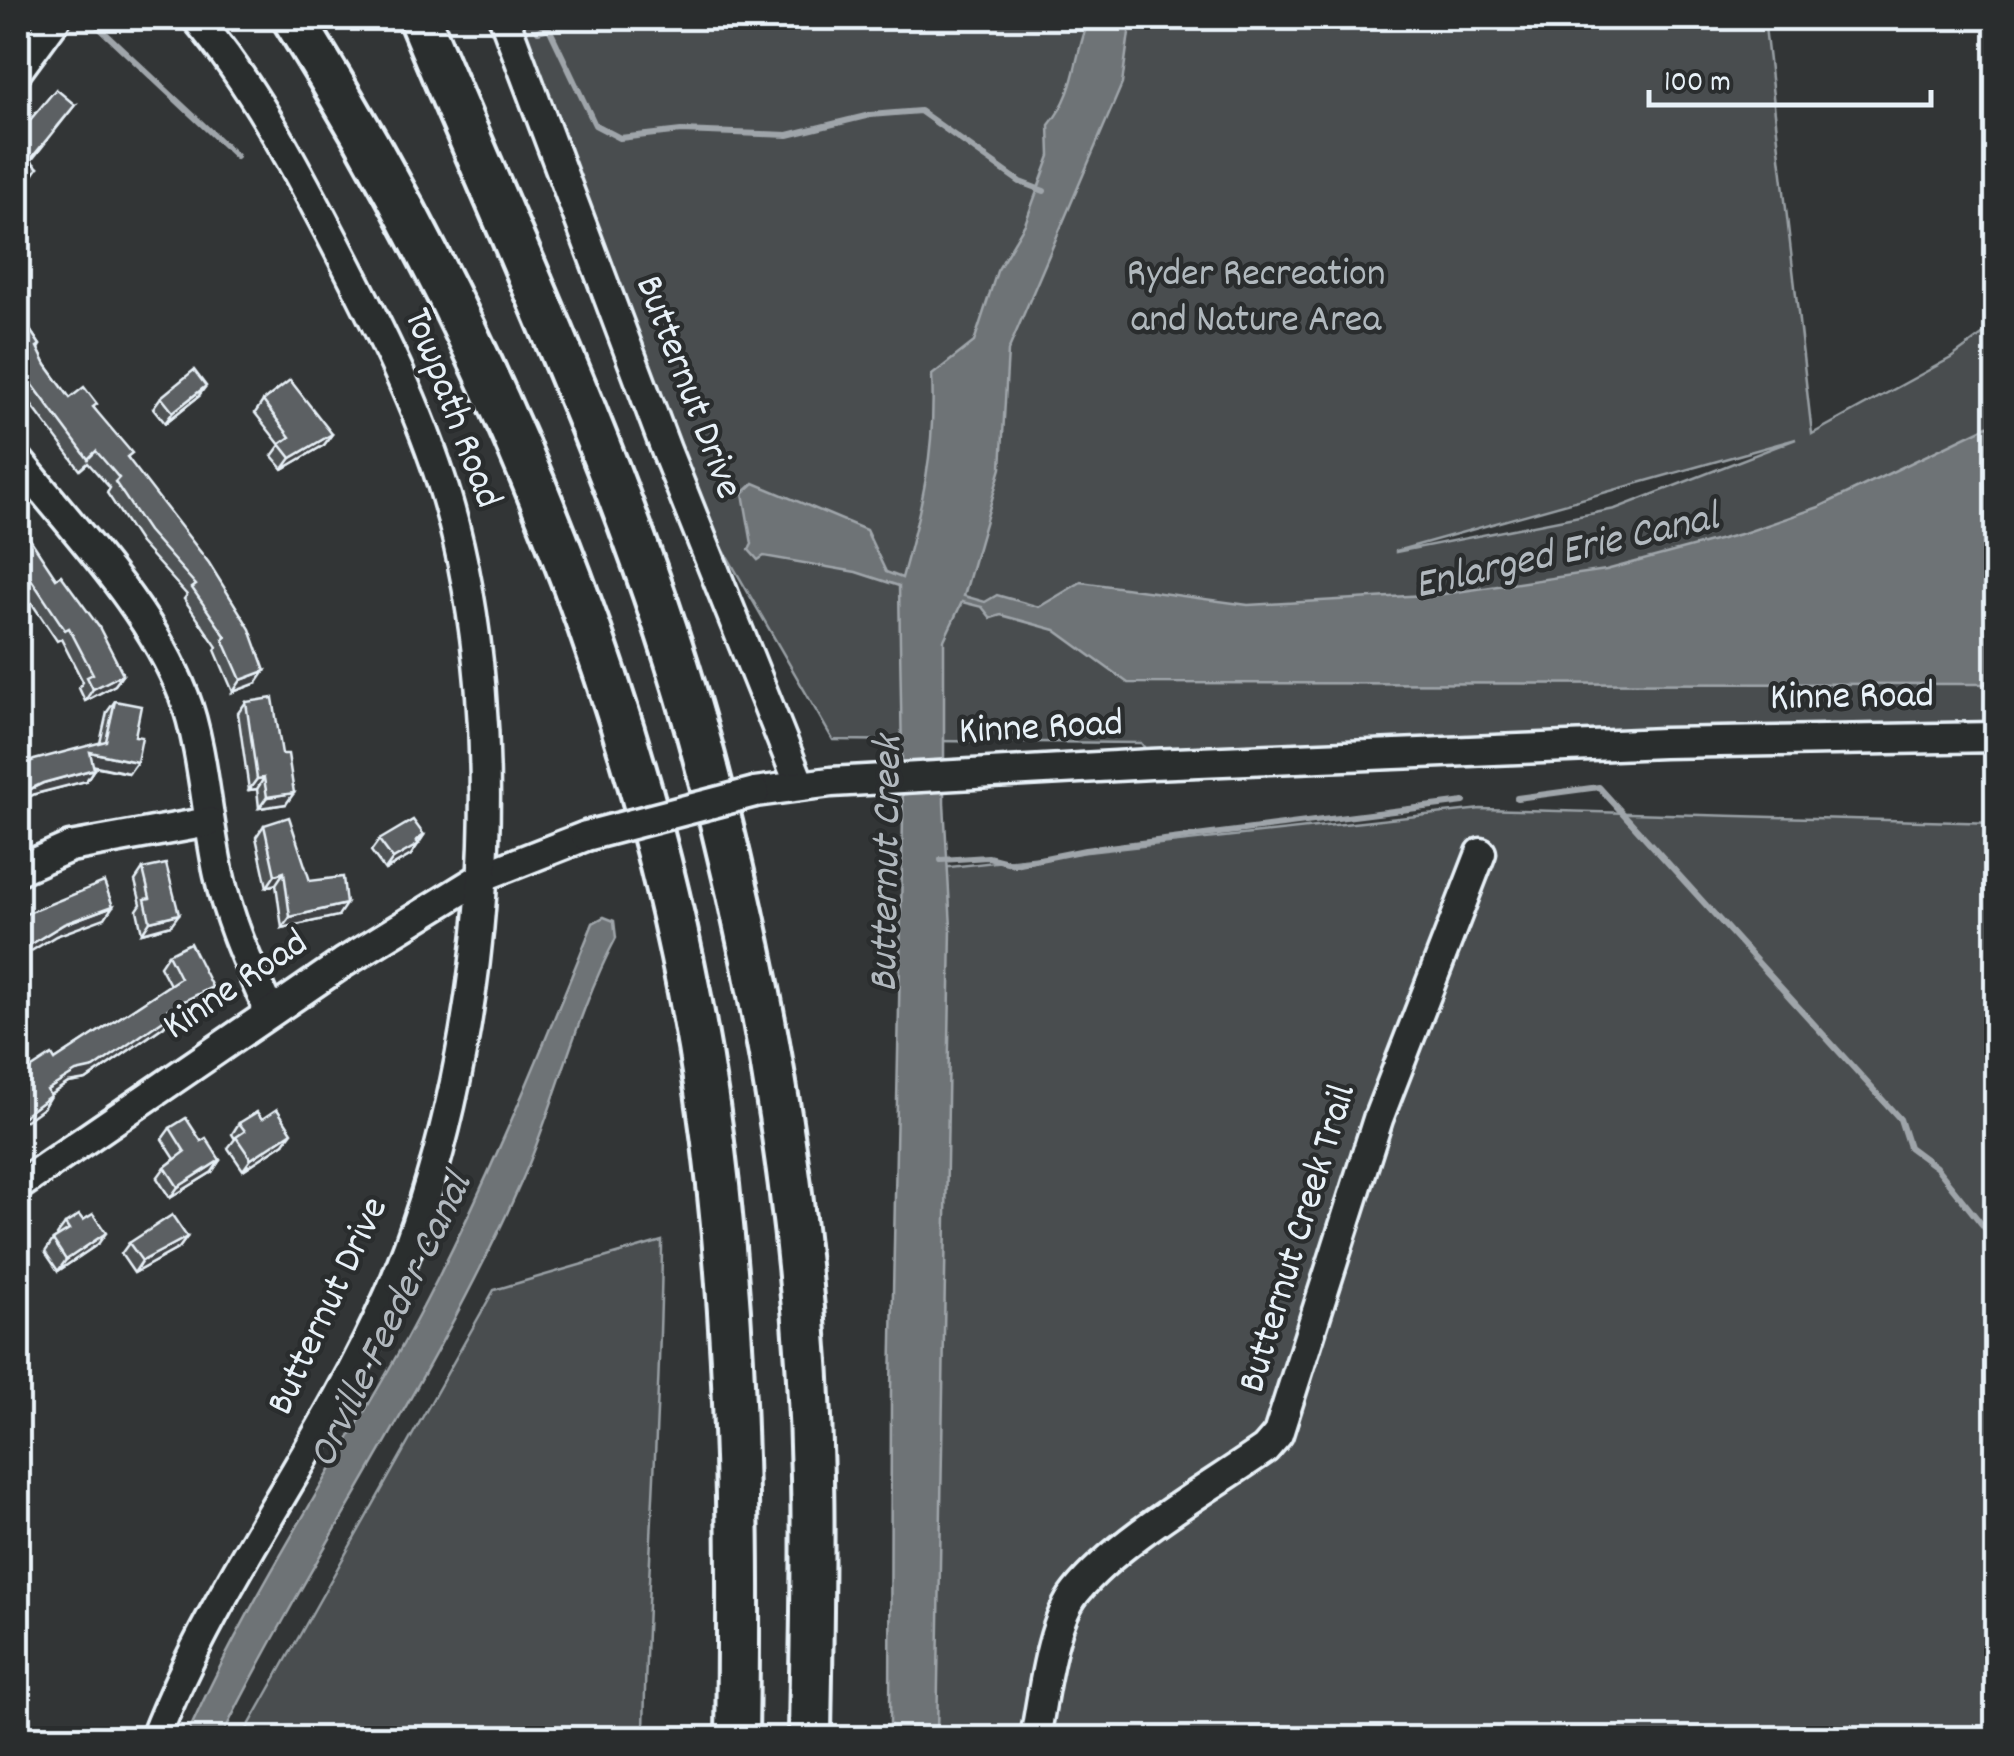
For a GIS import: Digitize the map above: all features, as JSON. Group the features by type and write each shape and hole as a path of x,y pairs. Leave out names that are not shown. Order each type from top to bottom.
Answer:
{"highway":[{"path":"292,18 380,160 450,295 526,464 592,639 663,878 694,1027 718,1181 732,1340 740,1502 737,1738"},
{"path":"419,18 651,587 702,750 747,928 770,1048 796,1231 809,1401 810,1738"}],"street":[{"path":"18,70 56,18"},
{"name":"Towpath Road","path":"196,18 244,81 299,176 382,337 428,442 454,527 472,618 481,738 484,876"},
{"name":"Butternut Drive","path":"504,18 666,450 800,785"},
{"path":"22,474 135,609 167,657 186,700 209,822 240,944 269,1011"},
{"name":"Kinne Road","path":"18,1186 269,1011 484,876 586,836 755,792 832,782 1010,772 1663,743 1996,737"},
{"path":"18,870 70,846 209,822"},
{"name":"Butternut Creek Trail","path":"1035,1738 1053,1648 1074,1593 1129,1545 1265,1449 1278,1434 1378,1119 1481,853"},
{"name":"Butternut Drive","path":"155,1738 207,1623 338,1397 390,1292 427,1192 451,1092 468,1009 484,876"}],"green space":[{"name":"Ryder Recreation and Nature Area","path":"504,18 1764,18 1812,434 1951,358 1996,325 1996,754 1255,745 1150,755 1141,743 833,740 666,450","holes":["1796,439 1615,509 1396,552"]},
{"path":"1481,809 1996,823 1996,1738 908,1738 922,870"},
{"path":"662,1241 644,1738 242,1738 494,1290"}],"shaded area":[{"path":"1090,18 1131,18 1122,84 1008,351 1001,468 964,596 985,602 997,595 1039,607 1081,582 1248,605 1443,594 1606,570 1744,533 1819,507 1996,422 1996,684 1128,683 1055,630 1001,615 991,618 982,607 962,602 944,640 944,803 951,928 937,1738 890,1738 891,1388 903,816 899,586 856,572 764,556 758,560 749,550 752,544 743,493 754,483 866,530 886,572 902,578 926,478 932,428 932,375 974,342 997,271 1025,224 1050,156 1049,125 1066,98"},
{"path":"604,917 614,921 616,938 589,996 523,1178 453,1321 221,1738 186,1738 263,1586 433,1288 506,1134 593,923"}],"building":[{"path":"56,89 75,105 30,160 38,168 18,190 18,141 28,129 25,126"},
{"path":"18,312 40,345 37,347 46,365 70,398 84,387 97,404 93,407 132,453 127,457 209,563 250,629 265,671 241,680 223,639 226,637 192,588 196,585 148,531 115,482 119,478 96,451 88,459 18,365"},
{"path":"194,370 206,386 173,412 161,397"},
{"path":"290,380 332,434 291,458 280,444 290,437 263,401"},
{"path":"26,533 56,578 61,575 99,627 123,674 93,689 87,677 93,674 69,628 65,630 31,579 25,583 18,577 18,539"},
{"path":"273,698 282,754 288,754 294,793 267,797 264,778 257,779 246,702"},
{"path":"115,701 141,706 135,736 142,737 137,762 90,752 94,769 43,783 18,795 18,767 106,741"},
{"path":"289,817 310,881 343,877 346,904 290,917 284,872 275,875 264,825"},
{"path":"413,820 424,835 416,841 419,844 393,859 379,840"},
{"path":"166,864 179,914 150,921 145,899 150,898 143,869"},
{"path":"104,882 113,906 64,924 18,952 18,917"},
{"path":"190,943 212,987 168,1009 172,1014 94,1068 76,1072 47,1090 50,1096 18,1120 18,1077 52,1055 55,1060 180,978 168,954"},
{"path":"277,1109 292,1132 251,1159 236,1137 245,1131 239,1123 257,1112 262,1119"},
{"path":"186,1118 220,1160 178,1187 165,1167 185,1152 170,1128"},
{"path":"93,1214 106,1233 66,1260 53,1240 69,1230 65,1224 79,1215 83,1220"},
{"path":"172,1215 187,1237 142,1261 129,1243"}],"waterway":[{"path":"89,18 236,156"},
{"path":"538,31 549,28 595,125 620,138 681,131 788,135 870,115 920,111 1020,182 1044,191"},
{"path":"1517,798 1599,787 1900,1119 1909,1147 1936,1167 1996,1242"},
{"path":"941,860 988,857 1015,864 1085,850 1464,802"}],"water label":[{"name":"Enlarged Erie Canal","path":"1567,554"},
{"name":"Butternut Creek","path":"889,864"},
{"name":"Orville Feeder Canal","path":"393,1322"}]}
